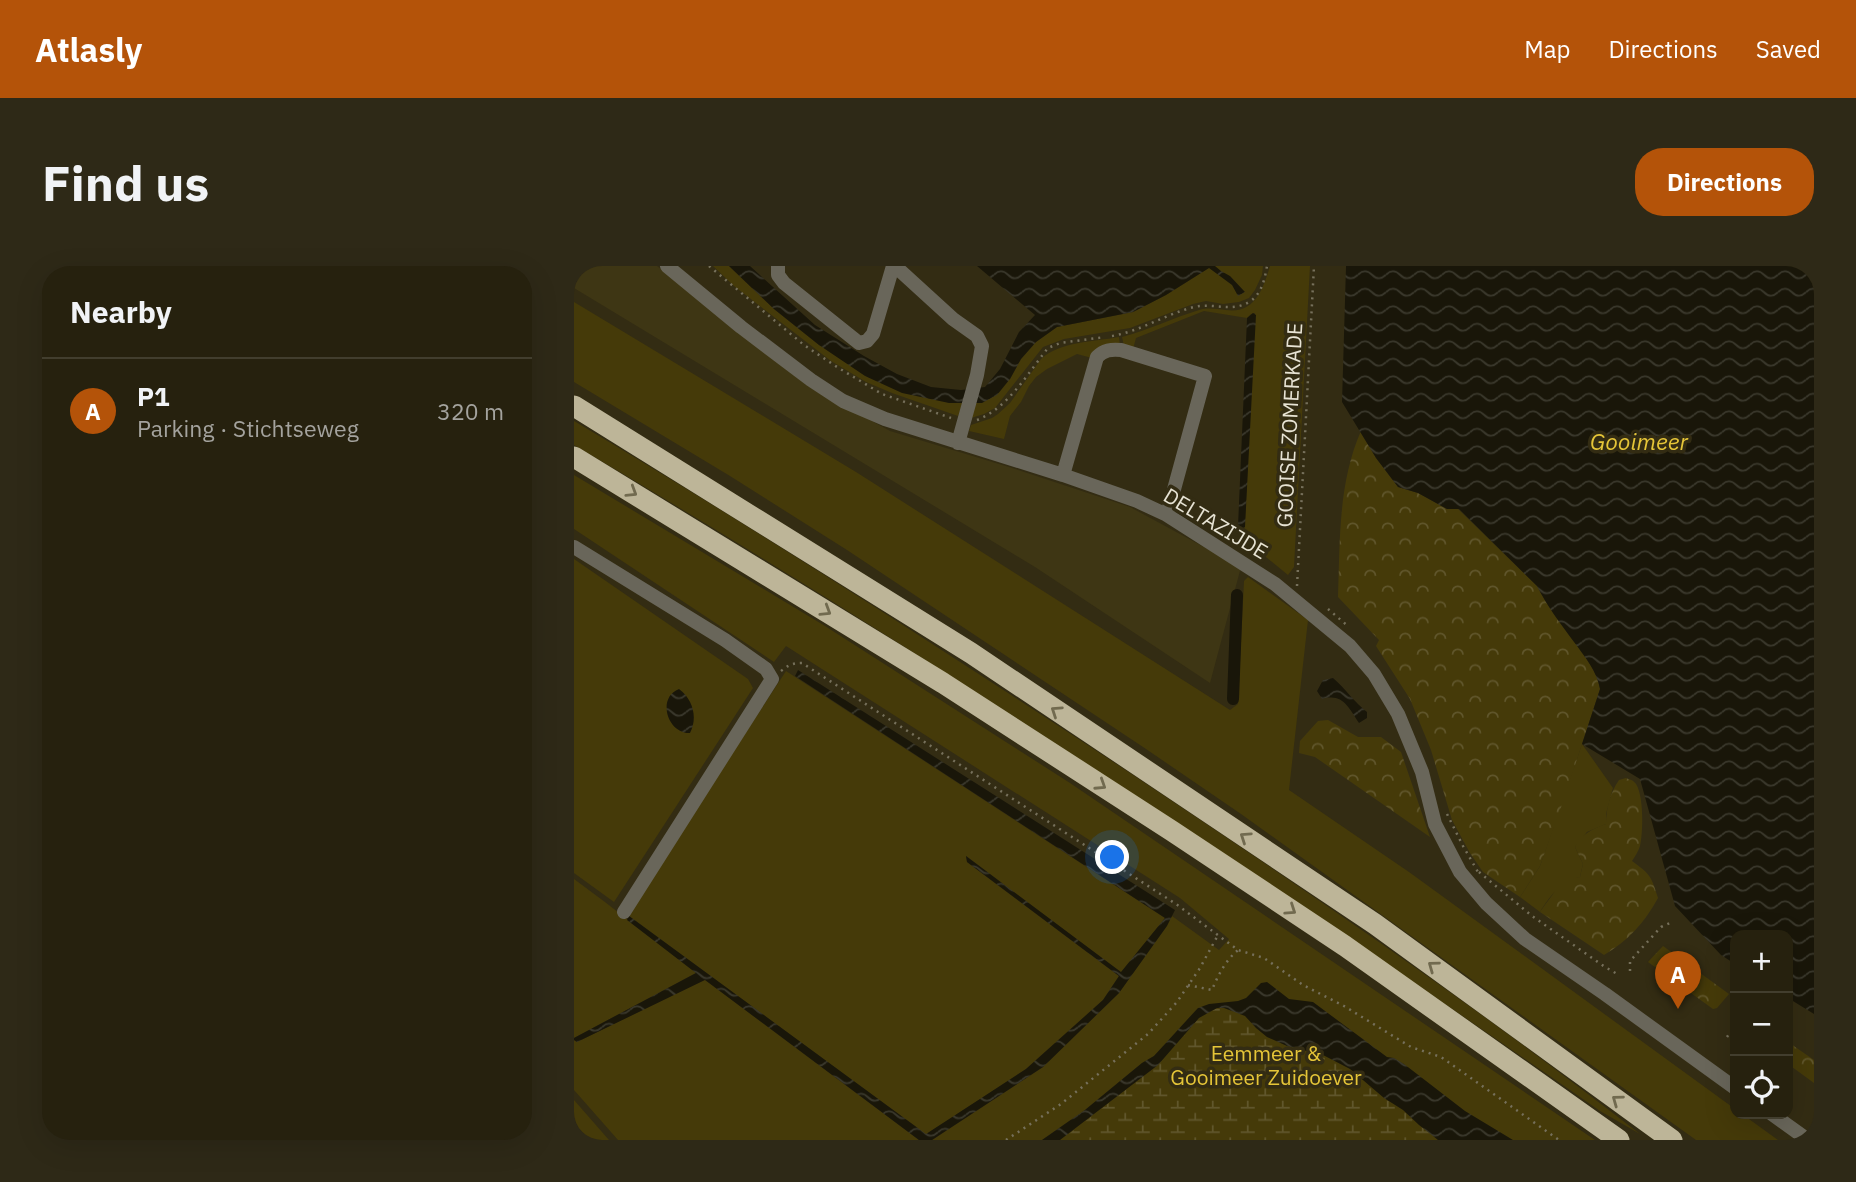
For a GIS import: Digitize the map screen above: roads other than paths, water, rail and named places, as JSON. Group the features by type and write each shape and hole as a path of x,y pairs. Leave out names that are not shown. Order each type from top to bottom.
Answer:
{"highway":[{"path":"574,406 983,661 1375,924 1672,1140"},
{"path":"574,457 943,683 1172,831 1345,946 1619,1140"}],"street":[{"name":"DELTAZIJDE","path":"667,266 741,327 843,401 885,419 1120,494 1167,515 1275,584 1350,646 1374,674 1398,714 1422,772 1435,824 1460,872 1486,903 1525,939 1730,1084"},
{"path":"778,266 778,275 785,283 859,343 867,341 873,334 894,266 977,337 982,346 977,375 958,443"},
{"path":"1063,475 1100,354 1113,349 1121,350 1205,376 1167,515"},
{"path":"574,547 725,640 765,669 772,679 624,912"},
{"path":"1779,1119 1808,1140"}],"water":[{"path":"729,266 750,266 815,325 897,374 931,387 961,390 985,387 1000,369 1019,332 1035,315 977,266 1215,266 1230,276 1245,292 1238,296 1232,285 1209,268 1133,312 1057,327 1036,342 1021,359 997,395 982,403 949,403 902,393 865,376 819,345 774,309"},
{"name":"Gooimeer","path":"1346,266 1814,266 1814,1014 1793,1001 1793,930 1730,930 1730,961 1721,955 1675,906 1640,779 1582,744 1600,689 1590,664 1537,586 1459,509 1447,509 1418,493 1398,487 1376,458 1342,402"},
{"path":"1253,313 1256,315 1245,527 1240,529 1247,318"},
{"path":"798,670 1175,910 1167,926 1119,993 1043,1067 932,1140 919,1140 705,980 577,1042 574,1040 696,973 627,920 629,916 926,1134 1026,1069 1103,1000 1119,976 967,862 966,856 1121,972 1165,918 795,676"},
{"path":"1333,678 1367,712 1367,718 1359,723 1340,700 1322,699 1317,691 1323,680"},
{"path":"679,689 688,698 693,709 694,721 690,733 676,728 668,715 668,700"},
{"path":"1267,982 1289,999 1313,1002 1387,1057 1404,1064 1465,1111 1513,1140 1438,1140 1350,1069 1323,1055 1287,1046 1267,1037 1245,1016 1217,1008 1199,1018 1158,1065 1060,1140 1042,1140 1154,1056 1198,1008 1246,998 1261,983"}],"waterway":[{"path":"1233,699 1237,595"}],"place":[{"name":"P1","path":"1678,1009"}],"park label":[{"name":"Eemmeer & Gooimeer Zuidoever","path":"1266,1065"}]}
